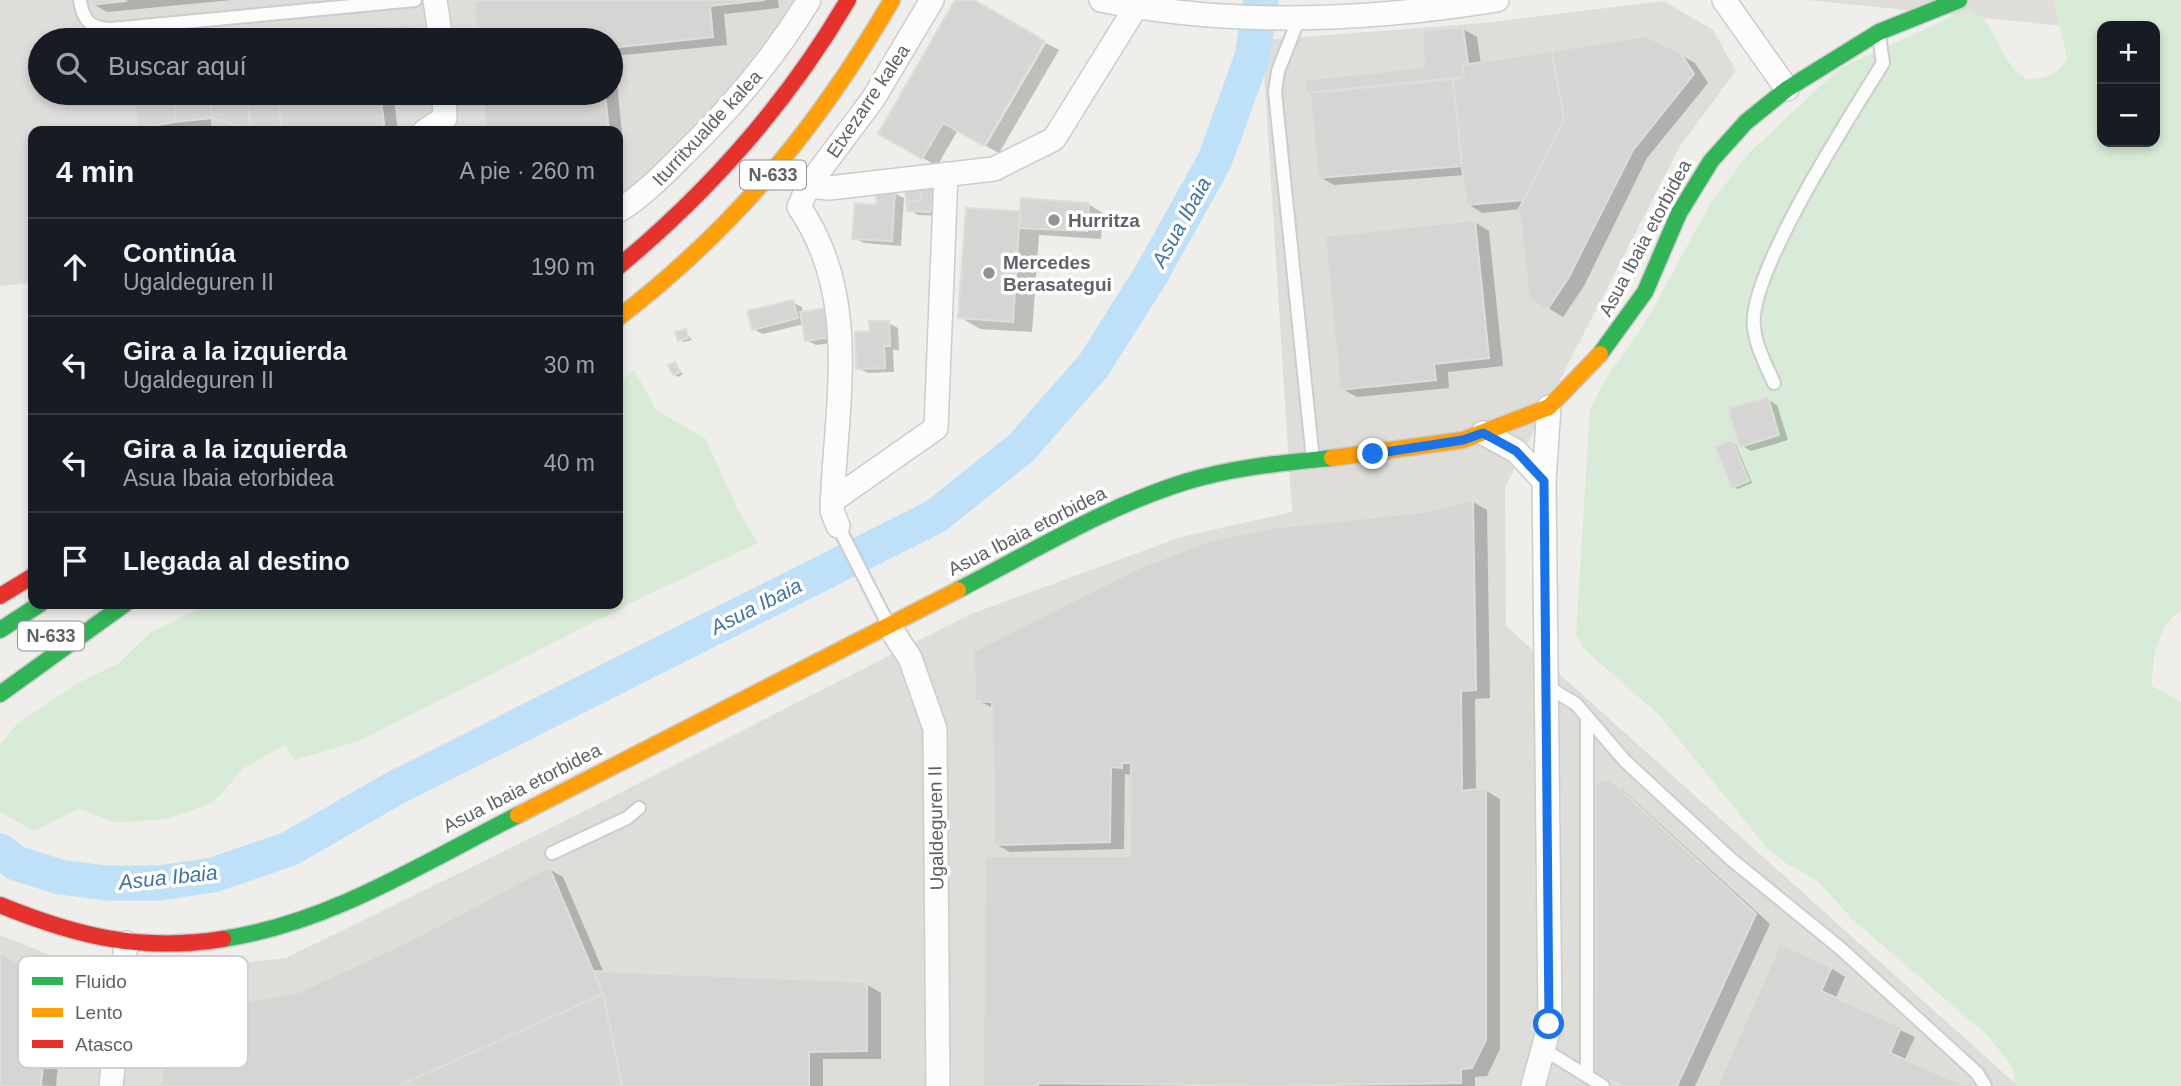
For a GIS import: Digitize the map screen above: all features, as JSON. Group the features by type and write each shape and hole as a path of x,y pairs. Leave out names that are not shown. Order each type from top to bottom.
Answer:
{"main road":[{"name":"N-633","path":"623,263 695,202 731,163 789,94 829,35 848,0"},
{"name":"N-633","path":"623,314 685,266 763,187 824,113 892,0"},
{"name":"Asua Ibaia etorbidea","path":"0,905 89,937 126,943 228,940 278,930 324,914 1124,505 1185,482 1247,467 1450,442 1483,433 1549,407 1612,342 1645,292 1678,214 1711,160 1746,122 1787,89 1879,33 1959,0"},
{"path":"0,596 28,579"},
{"name":"N-633","path":"0,630 32,609"},
{"name":"N-633","path":"74,620 94,609"},
{"path":"0,694 34,668 92,632 119,609"}],"street":[{"path":"435,0 439,28"},
{"name":"Iturritxualde kalea","path":"623,207 649,189 731,108 783,43 810,0"},
{"name":"Etxezarre kalea","path":"808,186 873,99 932,0"},
{"path":"1101,0 1136,7 1223,16 1276,18 1420,12 1497,0"},
{"path":"1724,0 1787,89"},
{"path":"838,526 832,512 832,501 841,377 840,329 825,253 799,207 808,186 829,188 994,169 1054,139 1136,7"},
{"path":"445,105 446,125"},
{"path":"832,501 936,428 946,174"},
{"path":"1533,1086 1545,1050 1549,1024 1548,687 1544,481 1549,407"},
{"path":"1483,433 1516,451 1544,481"},
{"name":"Ugaldeguren II","path":"889,626 910,658 935,729 938,1086"},
{"path":"125,956 126,943"},
{"path":"111,1086 113,1068"}],"lane":[{"path":"80,0 85,21 93,28"},
{"path":"121,28 415,0"},
{"path":"1300,18 1278,72 1275,92 1313,460"},
{"path":"1774,383 1754,327 1758,292 1776,248 1883,63 1879,33"},
{"name":"Ugaldeguren II","path":"838,526 889,626"},
{"path":"1548,687 1576,704 1625,761 1732,860 1840,948 1978,1073 1985,1086"},
{"path":"1587,720 1587,1075"},
{"path":"552,853 627,818 639,808"},
{"path":"1545,1050 1603,1086"}],"shaded area":[{"path":"0,0 809,0 783,43 623,206 623,126 28,126 28,283 0,286"},
{"path":"1807,0 2181,0 2160,21 2097,21 2097,29"},
{"path":"1664,1 1713,30 1736,71 1680,146 1505,487 1506,626 2018,1086 0,1086 0,935 53,956 18,956 18,1068 248,1068 248,962 286,958 545,831 971,614 1181,537 1292,512 1262,40 1484,23"}],"green space":[{"path":"2054,0 2181,0 2181,610 2161,634 2153,665 2152,686 2181,702 2181,1086 2016,1086 2012,1066 1987,1035 1853,920 1817,880 1787,864 1767,848 1659,715 1584,649 1576,636 1590,410 1606,378 1644,325 1709,206 1749,153 1839,69 1968,9 1986,23 2010,64 2027,79 2050,75 2067,59"},
{"path":"634,369 656,410 705,438 740,514 758,543 623,607 623,379"},
{"path":"199,609 619,609 359,741 294,760 285,745 244,768 213,803 166,819 117,823 79,809 34,831 0,812 0,744 18,723 80,682 119,663 151,632"}],"building":[{"path":"91,0 125,0 126,1 91,5"},
{"path":"765,0 710,6 713,37 623,47 623,28 476,28 474,1"},
{"path":"955,0 974,0 1045,41 984,146 943,123 922,159 878,134"},
{"path":"409,24 409,28 377,28"},
{"path":"1463,27 1468,64 1463,65 1464,77 1305,93 1304,80 1424,67 1423,31"},
{"path":"1645,36 1680,52 1694,74 1633,150 1569,277 1547,310 1529,298 1519,209 1564,119 1552,51"},
{"path":"1552,51 1564,119 1524,200 1466,205 1453,79 1464,77 1463,65"},
{"path":"1453,79 1462,166 1318,178 1310,93"},
{"path":"135,105 174,105 176,122 137,126"},
{"path":"174,105 210,105 212,118 176,122"},
{"path":"210,105 249,105 250,126 240,126 212,118"},
{"path":"249,105 279,105 281,126 251,126"},
{"path":"279,105 382,105 384,126 281,126"},
{"path":"484,105 606,105 608,126 486,126"},
{"path":"212,118 240,126 213,126"},
{"path":"920,186 921,201 906,203 905,187"},
{"path":"937,188 930,212 907,211 907,202 921,201 920,189"},
{"path":"877,190 895,191 892,241 852,239 855,203 876,205"},
{"name":"Hurritza","path":"1021,198 1089,203 1087,231 1019,228"},
{"name":"Mercedes Berasategui","path":"966,208 1020,211 1013,322 958,318"},
{"path":"1475,220 1489,358 1434,364 1436,380 1340,390 1325,236"},
{"path":"793,300 798,318 752,330 747,311"},
{"path":"827,308 831,337 805,341 800,312"},
{"path":"869,321 889,321 890,346 884,346 885,368 856,369 855,332 870,331"},
{"path":"686,329 688,338 678,341 675,332"},
{"path":"675,362 680,372 673,375 668,365"},
{"path":"1768,397 1779,435 1740,447 1728,409"},
{"path":"1732,440 1749,481 1732,488 1715,447"},
{"path":"1473,500 1476,690 1461,691 1462,791 1486,788 1486,1040 1472,1068 1461,1069 1461,1083 1268,1086 1038,1083 1038,1086 983,1086 985,856 1130,856 1131,763 1122,763 1122,768 1111,767 1110,842 994,845 992,702 975,701 974,651 1139,568 1209,541 1272,528 1423,512"},
{"path":"1609,779 1756,914 1677,1086 1623,1086 1595,1074 1596,782"},
{"path":"549,867 603,994 398,1086 161,1086 162,1068 248,1068 248,1001 299,992 411,940"},
{"path":"1780,944 1832,967 1821,991 1901,1027 1890,1053 1965,1086 1717,1086"},
{"path":"0,953 18,963 18,1068 43,1068 41,1086 0,1086"},
{"path":"593,971 867,982 867,1051 809,1052 809,1086 622,1086 603,994"},
{"path":"603,994 622,1086 398,1086"}],"waterway":[{"name":"Asua Ibaia","path":"0,851 16,863 60,877 107,883 159,883 213,875 289,849 395,788 936,516 1022,447 1094,365 1152,273 1215,160 1252,57 1261,0"}],"traffic: fast":[{"path":"1600,354 1645,292 1679,213 1711,161 1746,122 1787,89 1879,32 1959,0"},
{"path":"958,590 1069,531 1155,492 1221,473 1332,458"},
{"path":"0,630 32,609"},
{"path":"0,694 118,609"},
{"path":"223,939 301,920 338,905 375,889 518,815"}],"traffic: slow":[{"path":"623,314 700,248 771,173 834,91 892,0"},
{"path":"1332,458 1463,440 1549,407 1600,354"},
{"path":"518,815 958,590"}],"traffic: jam":[{"path":"623,263 685,207 745,144 799,75 848,0"},
{"path":"0,596 28,579"},
{"path":"0,905 55,925 109,939 164,944 223,939"}],"place":[{"name":"Hurritza","path":"1054,220"},
{"name":"Mercedes Berasategui","path":"989,273"}],"route":[{"path":"1373,454 1463,440 1483,433 1516,451 1544,481 1548,687 1549,1024"}]}
